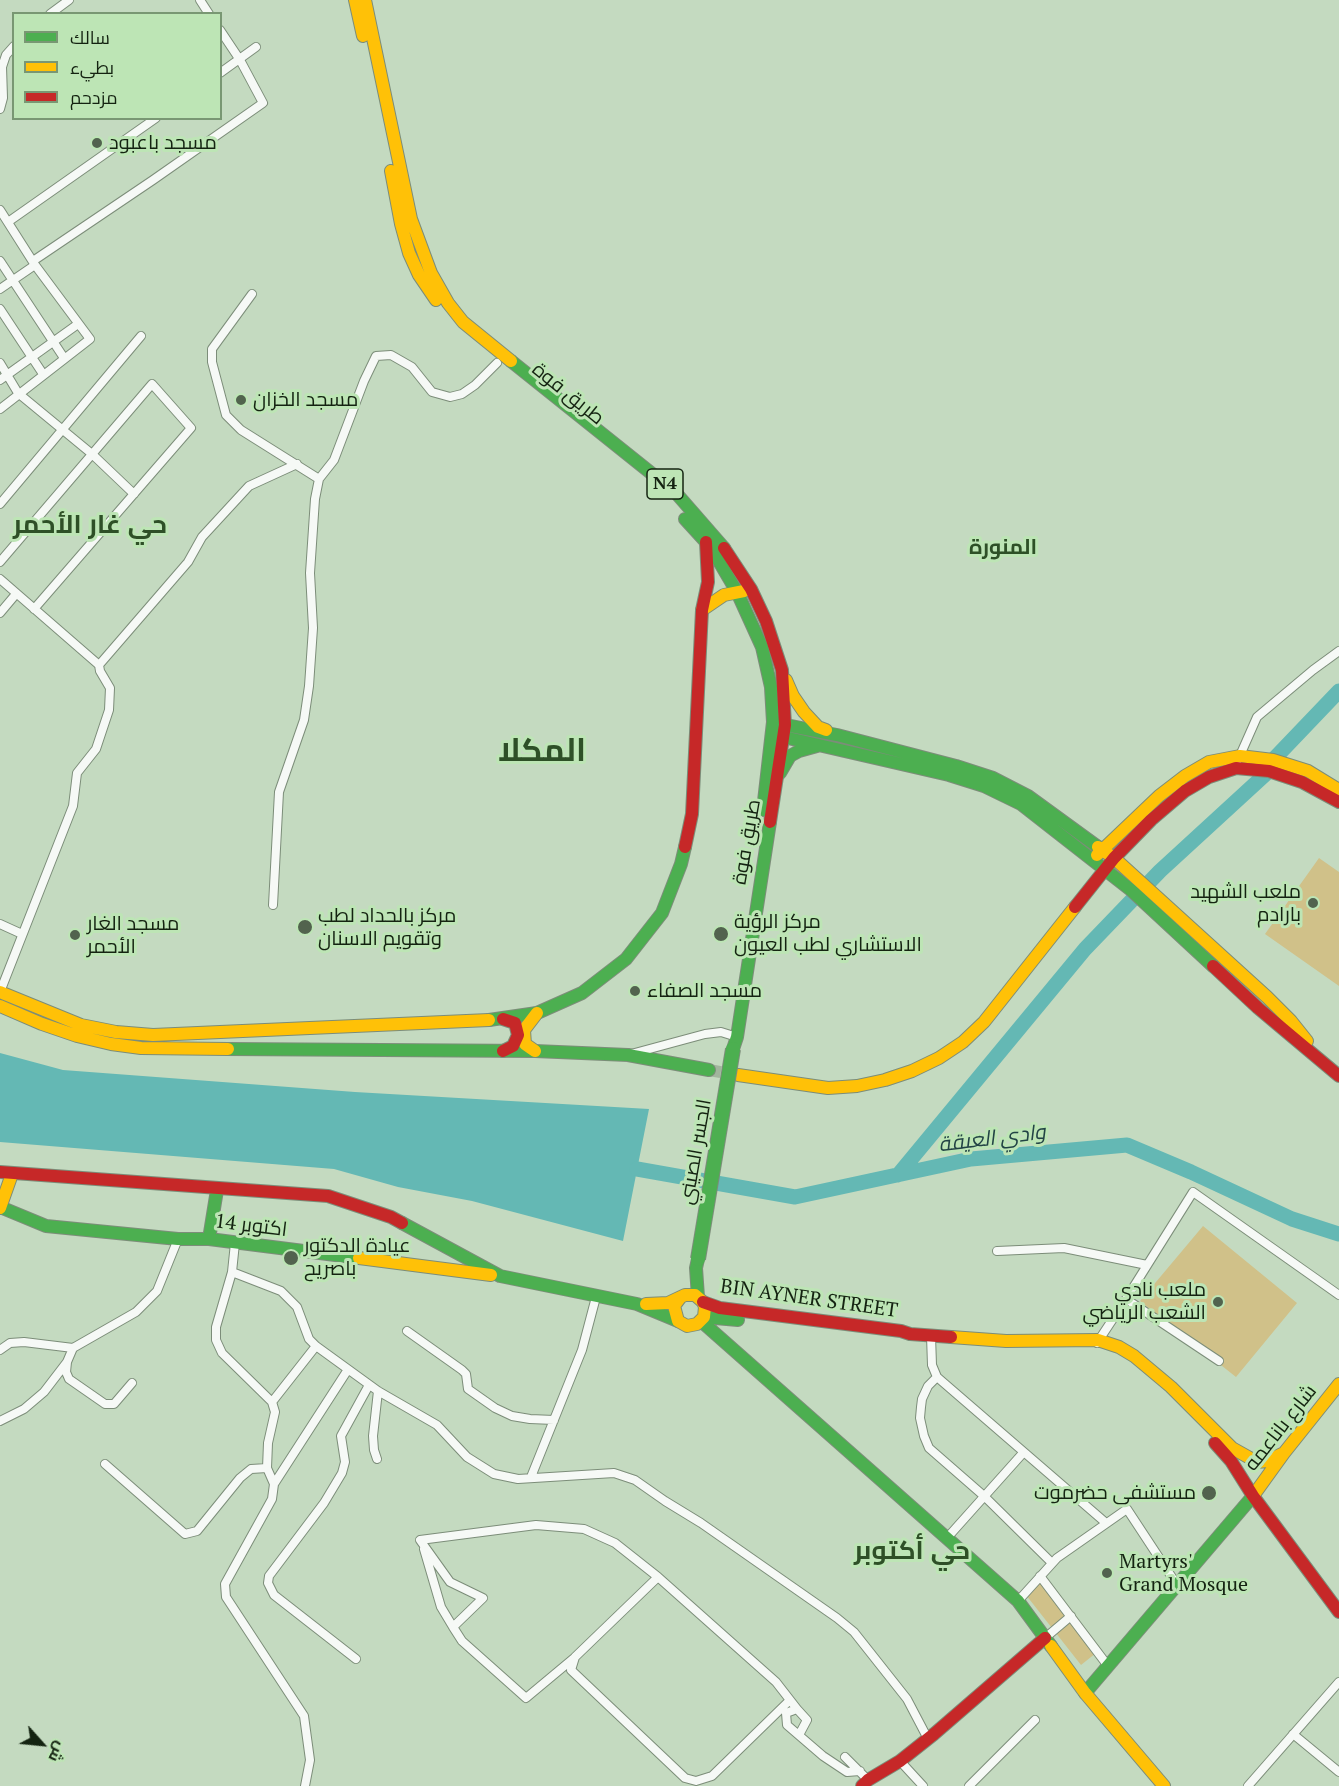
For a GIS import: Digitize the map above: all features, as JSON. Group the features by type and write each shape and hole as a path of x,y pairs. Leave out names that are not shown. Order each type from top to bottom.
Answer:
{"main road":[{"name":"طريق فوة","path":"355,0 406,222 448,303 463,322 676,493 731,557 744,591 762,647 778,730 734,1041"},
{"name":"طريق فوة","path":"365,0 410,254 419,275 455,325 497,363 670,502 706,542 766,621 782,670 778,778 734,1041"},
{"path":"0,992 81,1025 116,1032 153,1035 502,1019 537,1013 582,993 626,959 662,913 681,864 692,814 702,610 708,582 706,542"},
{"path":"702,610 724,595 744,591"},
{"path":"782,670 793,696 818,727 837,735 993,778 1028,796 1097,854 1106,869 1135,885"},
{"path":"778,730 837,735"},
{"path":"778,730 827,746 949,775 984,786 1021,804 1097,854 1114,858 1135,885 1258,1008 1334,1073"},
{"path":"778,778 786,762 799,751 816,746 827,746"},
{"path":"1097,854 1159,796 1185,776 1209,762 1273,760 1308,771 1339,790"},
{"path":"738,1075 828,1088 857,1086 912,1071 939,1058 963,1042 984,1022 1114,858 1151,820 1185,791 1238,762 1302,782 1339,802"},
{"path":"0,1006 77,1036 141,1048 535,1051 628,1055 709,1070"},
{"path":"535,1051 525,1044 524,1030 537,1013"},
{"path":"502,1019 515,1023 518,1035 513,1046 502,1052"},
{"name":"الجسر الصيني","path":"691,1298 734,1041"},
{"path":"0,1208 6,1173 217,1190 328,1196 391,1216 500,1276 637,1304 659,1304 691,1298"},
{"path":"209,1239 217,1190"},
{"name":"14 اكتوبر","path":"0,1208 46,1226 178,1239 209,1239 500,1276"},
{"path":"637,1304 682,1324 692,1326 702,1319 705,1312 691,1298"},
{"path":"678,1321 674,1306 691,1298"},
{"name":"BIN AYNER STREET","path":"691,1298 720,1308 910,1334 1006,1341 1093,1342 1119,1347 1134,1356 1171,1388 1232,1448 1257,1462 1267,1461 1284,1453"},
{"path":"702,1319 1017,1601 1085,1693 1164,1786"},
{"name":"BIN AYNER STREET","path":"702,1319 900,1338 910,1334"},
{"name":"BIN AYNER STREET","path":"1093,1342 1128,1363 1204,1431 1231,1461 1253,1496 1339,1612"},
{"name":"شارع باناعمه","path":"1085,1693 1253,1496 1339,1384"},
{"path":"863,1779 900,1761 1045,1638"}],"street":[{"path":"53,12 69,0"},
{"path":"0,289 263,103 240,60 222,33"},
{"path":"222,73 256,47"},
{"path":"0,109 3,98 1,66 12,48"},
{"path":"8,222 153,120"},
{"path":"0,210 34,263 90,339 0,409"},
{"path":"0,261 64,358"},
{"path":"252,294 212,348 212,362 226,415 241,430 319,479"},
{"path":"0,309 43,374"},
{"path":"4,377 78,324"},
{"path":"0,504 141,336"},
{"path":"273,905 279,792 304,720 309,686 313,628 310,573 315,499 319,479 334,460 376,356 391,355 412,367 432,392 450,397 462,394 475,385 497,363"},
{"path":"0,363 4,377 18,393 92,454 134,494"},
{"path":"0,562 152,384 190,428 34,609"},
{"path":"99,665 188,562 202,537 249,486 297,464"},
{"path":"0,579 99,665 110,688 109,710 96,749 77,773 73,806 0,992"},
{"path":"0,614 16,594"},
{"path":"1238,762 1257,717 1339,651"},
{"path":"0,924 22,934"},
{"path":"628,1055 705,1034 721,1032 734,1041"},
{"path":"1093,1342 1126,1299 1193,1192 1339,1295"},
{"path":"0,1350 10,1343 24,1342 73,1348 136,1312 159,1287 178,1239"},
{"path":"235,1243 232,1272 216,1327 216,1340 222,1353 272,1402 275,1412 268,1443 267,1468 274,1484"},
{"path":"997,1251 1064,1248 1147,1265"},
{"path":"232,1272 281,1291 297,1307 309,1339 315,1346 347,1371 437,1425 467,1457 494,1474 518,1479 614,1473 635,1480 701,1522 854,1632 908,1699 928,1739"},
{"path":"531,1477 582,1350 596,1297"},
{"path":"1126,1299 1219,1361"},
{"path":"407,1331 462,1370 466,1374 468,1389 495,1408 512,1416 554,1420"},
{"path":"931,1336 932,1365 937,1377 1106,1523"},
{"path":"272,1402 315,1346"},
{"path":"0,1421 24,1409 44,1392 67,1362 73,1348"},
{"path":"67,1362 66,1372 69,1379 105,1404 114,1404 132,1383"},
{"path":"305,1786 310,1760 304,1716 226,1597 225,1584 272,1499 274,1484 347,1371"},
{"path":"937,1377 928,1386 922,1399 920,1418 929,1448 984,1496 1052,1563"},
{"path":"356,1659 274,1595 268,1583 270,1576 324,1503 342,1473 345,1462 341,1436 369,1385"},
{"path":"377,1460 373,1436 378,1391"},
{"path":"947,1538 1023,1453"},
{"path":"105,1464 185,1534 197,1531 240,1478 251,1469 267,1468"},
{"path":"1017,1601 1052,1563 1127,1509 1178,1585"},
{"path":"420,1540 536,1525 584,1529 615,1543 658,1577 776,1682 807,1720 799,1735"},
{"path":"420,1540 441,1607 462,1641 526,1698 575,1657 658,1577"},
{"path":"420,1540 450,1582 483,1598 453,1627"},
{"path":"1040,1576 1108,1666"},
{"path":"1045,1638 1071,1616"},
{"path":"575,1657 571,1670 685,1778 696,1781 712,1776 790,1700"},
{"path":"1248,1786 1339,1682"},
{"path":"797,1709 786,1713 787,1725 823,1756 847,1772 863,1779"},
{"path":"969,1786 1035,1720"},
{"path":"1293,1734 1339,1772"},
{"path":"845,1757 863,1779"},
{"path":"900,1761 923,1786"}],"shaded area":[{"name":"ملعب الشهيد بارادم","path":"1319,858 1339,872 1339,986 1265,934"},
{"name":"ملعب نادي الشعب الرياضي","path":"1203,1226 1297,1303 1236,1377 1140,1301"},
{"path":"1044,1574 1101,1649 1081,1665 1026,1595"}],"water":[{"path":"0,1053 63,1070 355,1092 649,1109 623,1241 472,1201 398,1187 334,1169 0,1142"}],"waterway":[{"path":"898,1175 1085,949 1160,871 1269,771 1273,760 1339,691"},
{"name":"وادي العيقة","path":"637,1169 795,1197 971,1159 1127,1145 1292,1219 1339,1234"}],"tunnel":[{"path":"709,1070 737,1075"}],"traffic: fast":[{"path":"511,361 676,493 724,548"},
{"path":"685,519 706,542 720,563 737,592 762,647 771,687 773,722 763,810"},
{"path":"776,723 837,735 993,778 1028,796 1098,847"},
{"path":"775,735 949,775 984,786 1021,804 1131,890 1213,966"},
{"path":"780,773 790,756 817,746"},
{"path":"733,1049 737,1037 770,822"},
{"path":"489,1020 537,1013 582,993 626,959 662,913 681,864 685,847"},
{"path":"228,1049 535,1051 628,1055 709,1070"},
{"path":"698,1259 733,1049"},
{"path":"209,1239 217,1190"},
{"path":"0,1207 46,1226 178,1239 209,1239 359,1258"},
{"path":"402,1223 500,1276 637,1304 678,1321"},
{"path":"698,1259 696,1268 698,1297"},
{"path":"704,1317 738,1320"},
{"path":"701,1321 1018,1601 1051,1646"},
{"path":"1085,1693 1253,1496"}],"traffic: slow":[{"path":"355,0 363,36"},
{"path":"365,0 411,219 431,273 448,303 463,322 511,361"},
{"path":"391,171 409,253 419,275 436,300"},
{"path":"702,610 724,595 744,591"},
{"path":"786,680 804,712 818,727 826,730"},
{"path":"1097,855 1159,796 1185,776 1209,762 1240,756 1273,760 1308,771 1339,790"},
{"path":"1098,847 1114,858 1267,997 1307,1041"},
{"path":"738,1075 828,1088 857,1086 912,1071 939,1058 963,1042 984,1022 1075,907"},
{"path":"0,992 81,1025 116,1032 153,1035 489,1020"},
{"path":"0,1006 77,1036 111,1044 141,1048 228,1049"},
{"path":"535,1051 525,1044 524,1030 537,1013"},
{"path":"0,1208 12,1174"},
{"path":"359,1258 491,1275"},
{"path":"646,1304 668,1303 685,1295 695,1295 705,1307 704,1317 697,1324 687,1326 678,1321 674,1306 680,1298"},
{"path":"951,1337 1006,1341 1098,1340 1119,1347 1134,1356 1171,1387 1232,1448 1257,1462 1267,1461 1284,1453"},
{"path":"1253,1496 1339,1384"},
{"path":"1051,1646 1085,1693 1164,1786"}],"traffic: jam":[{"path":"685,847 692,814 702,610 708,582 706,542"},
{"path":"724,548 751,589 766,621 782,670 785,725 770,822"},
{"path":"1075,907 1114,858 1151,820 1185,791 1209,777 1236,768 1269,771 1302,782 1339,802"},
{"path":"1213,966 1258,1008 1339,1076"},
{"path":"503,1019 515,1023 518,1035 513,1046 503,1051"},
{"path":"0,1172 328,1196 391,1217 402,1223"},
{"path":"703,1302 720,1308 910,1334 951,1337"},
{"path":"1215,1443 1231,1461 1253,1496 1339,1612"},
{"path":"862,1786 900,1761 934,1734 1045,1638"}],"place":[{"name":"مسجد باعبود","path":"97,143"},
{"name":"مسجد الخزان","path":"241,400"},
{"name":"ملعب الشهيد بارادم","path":"1313,903"},
{"name":"مركز بالحداد لطب وتقويم الاسنان","path":"305,927"},
{"name":"مركز الرؤية الاستشاري لطب العيون","path":"721,934"},
{"name":"مسجد الغار الأحمر","path":"75,935"},
{"name":"مسجد الصفاء","path":"635,991"},
{"name":"عيادة الدكتور باصريح","path":"291,1258"},
{"name":"ملعب نادي الشعب الرياضي","path":"1218,1302"},
{"name":"مستشفى حضرموت","path":"1209,1493"},
{"name":"Martyrs' Grand Mosque","path":"1107,1573"}],"district":[{"name":"حي غار الأحمر","path":"90,526"},
{"name":"المنورة","path":"1003,548"},
{"name":"المكلا","path":"542,752"},
{"name":"حي أكتوبر","path":"912,1552"}]}
